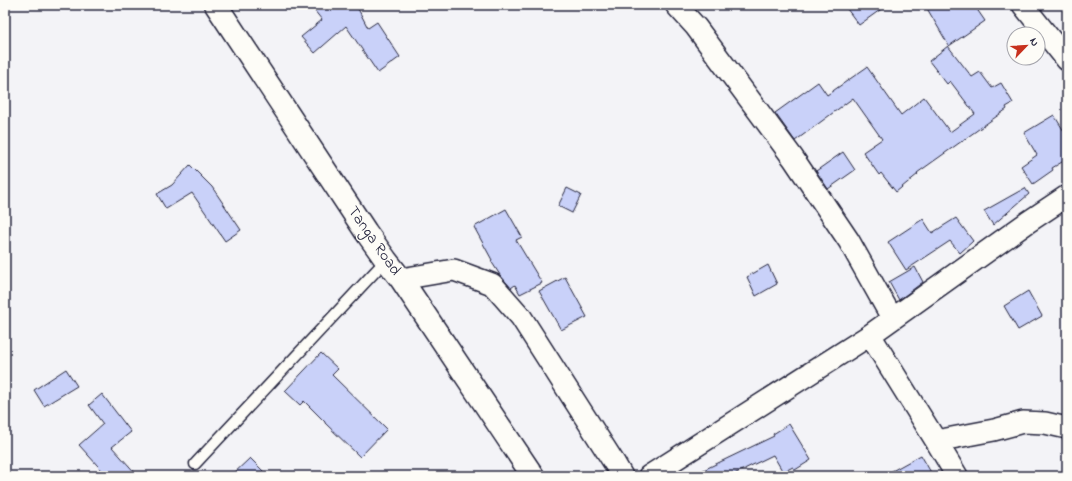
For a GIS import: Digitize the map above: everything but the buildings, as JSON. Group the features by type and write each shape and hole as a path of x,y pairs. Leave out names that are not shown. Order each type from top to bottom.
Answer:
{"highway":[{"name":"Tanga Road","path":"216,5 386,260 401,278 533,476"}],"street":[{"path":"676,5 696,27 793,158 850,241 892,318"},
{"path":"1023,5 1067,60"},
{"path":"649,476 870,335 1028,222 1067,196"},
{"path":"401,278 454,270 492,284 521,317 622,476"},
{"path":"870,335 957,476"},
{"path":"936,441 994,430 1023,422 1045,423 1067,428"}],"lane":[{"path":"195,464 386,260"}]}
